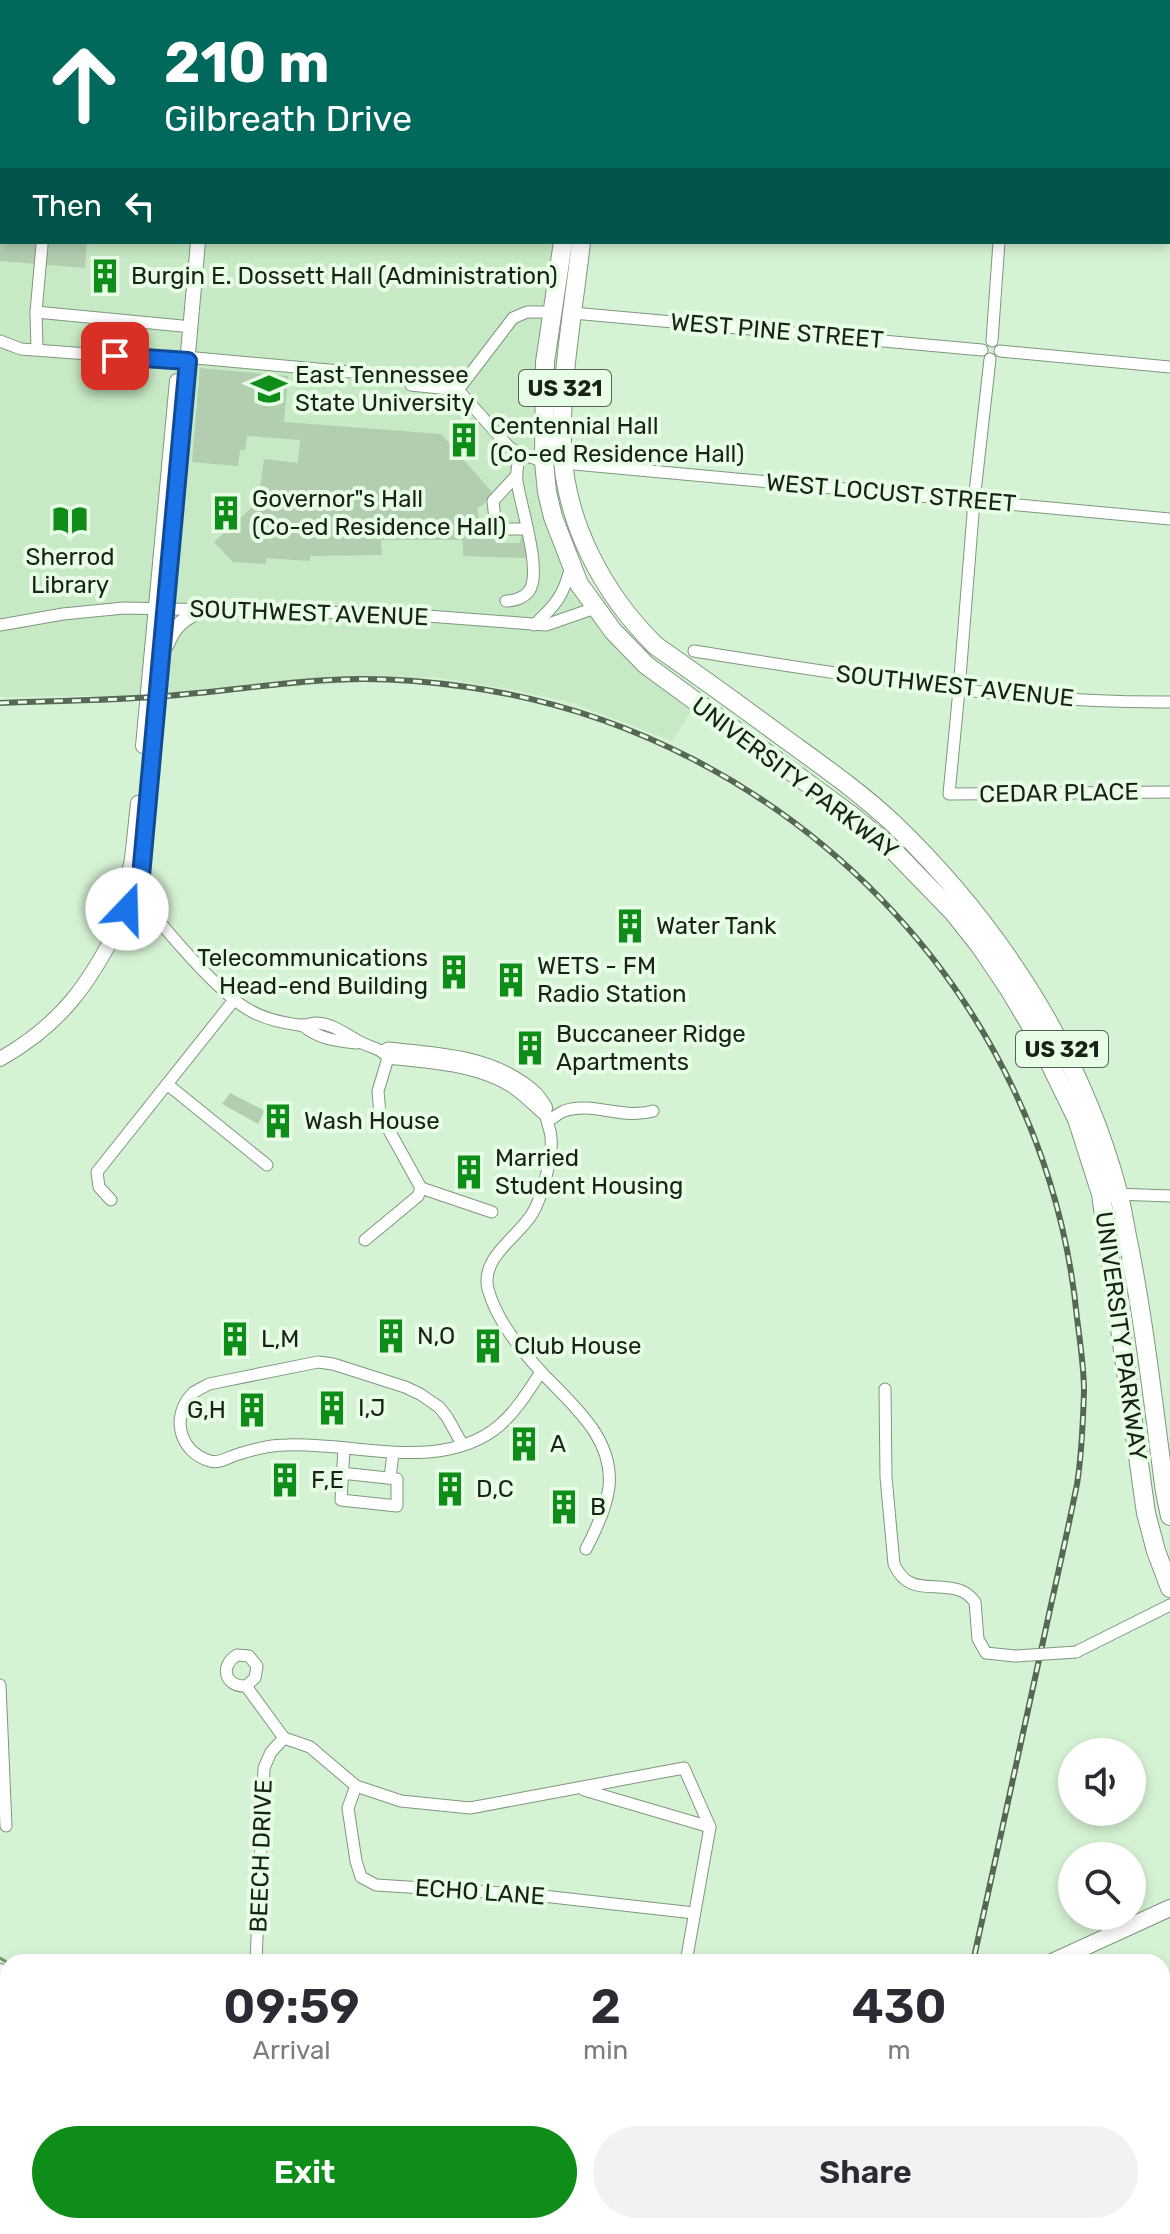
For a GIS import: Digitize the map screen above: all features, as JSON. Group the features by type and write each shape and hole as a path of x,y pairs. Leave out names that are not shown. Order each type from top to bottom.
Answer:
{"highway":[{"name":"UNIVERSITY PARKWAY","path":"563,244 545,362 554,463 573,514 613,595 656,646 848,786 933,864 1006,954 1070,1064 1105,1150 1146,1513 1170,1588"},
{"name":"UNIVERSITY PARKWAY","path":"581,244 563,409 547,492 553,517 579,584 613,631 646,665 888,845 980,946 1009,989 1058,1077 1091,1158 1110,1194 1137,1289 1170,1516"},
{"path":"552,312 573,313"},
{"path":"595,608 613,595"},
{"path":"791,771 804,753"}],"main road":[{"path":"1069,1954 1170,1908"}],"street":[{"path":"183,360 182,326 189,244"},
{"path":"0,625 101,609 160,610 183,360 198,244"},
{"path":"959,690 990,353 999,345 992,341 999,244"},
{"path":"37,349 42,245"},
{"path":"41,312 182,326"},
{"path":"458,390 513,318 527,312 552,312"},
{"name":"WEST PINE STREET","path":"573,313 1170,367"},
{"path":"0,341 21,349 183,360 195,365 458,390 519,456 516,476 532,555 531,587 522,596 506,601"},
{"name":"WEST LOCUST STREET","path":"519,456 554,463 1170,519"},
{"path":"516,476 493,501 496,529 526,529"},
{"path":"534,625 560,598 571,566"},
{"name":"SOUTHWEST AVENUE","path":"160,610 401,614 546,625 595,608"},
{"name":"SOUTHWEST AVENUE","path":"0,1059 45,1029 67,1008 91,977 119,925 122,900 141,876 162,654 160,610"},
{"name":"SOUTHWEST AVENUE","path":"132,888 136,819 160,610"},
{"path":"162,654 181,621 203,610"},
{"name":"SOUTHWEST AVENUE","path":"694,651 959,690 1064,700 1170,702"},
{"name":"CEDAR PLACE","path":"959,690 949,794 1170,792"},
{"path":"132,888 199,965 248,1010 302,1025 315,1036 332,1041 363,1044 386,1053 456,1066 493,1077 510,1086 547,1119 552,1139 541,1196 524,1226 501,1249 487,1283 493,1303 507,1329 541,1372 589,1423 606,1456 609,1487 604,1508 586,1549"},
{"path":"111,1200 99,1187 97,1172 234,1000"},
{"path":"386,1053 378,1091 380,1114 421,1188 492,1212"},
{"path":"167,1084 267,1165"},
{"path":"547,1119 565,1111 583,1109 600,1109 625,1115 653,1111"},
{"path":"365,1240 418,1196 421,1188"},
{"path":"1110,1194 1170,1196"},
{"path":"462,1444 439,1407 420,1394 333,1364 318,1362 209,1384 193,1393 181,1414 179,1426 185,1444 211,1461 282,1445 393,1453 426,1452 462,1444 484,1437 503,1423 541,1372"},
{"path":"885,1389 886,1477 894,1564 908,1582 918,1586 960,1590 968,1595 975,1602 978,1639 986,1653 1015,1656 1076,1652 1170,1605"},
{"path":"341,1473 397,1479 397,1506 337,1500 344,1449"},
{"path":"390,1478 393,1453"},
{"path":"0,1685 6,1826"},
{"path":"246,1686 284,1738 310,1747 356,1786 401,1801 470,1808 684,1768 710,1827 687,1954"},
{"name":"BEECH DRIVE","path":"256,1954 264,1768 271,1752 284,1738"},
{"name":"ECHO LANE","path":"356,1786 348,1808 356,1861 361,1877 376,1885 534,1895 694,1913"},
{"path":"581,1789 710,1827"}],"shaded area":[{"name":"East Tennessee State University","path":"0,244 558,244 541,492 602,617 697,702 672,741 573,703 433,677 175,695 0,697"},
{"path":"0,244 87,244 85,268 0,261"},
{"path":"200,368 288,376 284,422 441,434 492,492 477,508 482,533 493,533 496,543 520,543 521,535 526,544 527,558 463,556 461,540 381,540 382,555 310,556 310,561 266,558 266,564 233,562 214,542 258,502 264,459 298,463 300,440 247,436 245,450 240,450 238,466 192,462"},
{"path":"230,1093 265,1111 258,1124 222,1104"}],"railway":[{"path":"0,703 140,698 341,679 376,679 467,687 584,714 693,759 792,821 880,898 955,988 1014,1089 1055,1200 1077,1318 1084,1391 1077,1484 975,1954"}],"place":[{"name":"Burgin E. Dossett Hall (Administration)","path":"105,276"},
{"name":"East Tennessee State University","path":"269,389"},
{"name":"Centennial Hall (Co-ed Residence Hall)","path":"464,440"},
{"name":"Governor\"s Hall (Co-ed Residence Hall)","path":"226,513"},
{"name":"Sherrod Library","path":"70,520"},
{"name":"Water Tank","path":"630,926"},
{"name":"Telecommunications Head-end Building","path":"454,972"},
{"name":"WETS - FM Radio Station","path":"511,980"},
{"name":"Buccaneer Ridge Apartments","path":"530,1048"},
{"name":"Wash House","path":"278,1121"},
{"name":"Married Student Housing","path":"469,1172"},
{"name":"N,O","path":"391,1336"},
{"name":"L,M","path":"235,1339"},
{"name":"Club House","path":"488,1346"},
{"name":"I,J","path":"332,1408"},
{"name":"G,H","path":"252,1410"},
{"name":"A","path":"524,1444"},
{"name":"F,E","path":"285,1480"},
{"name":"D,C","path":"450,1489"},
{"name":"B","path":"564,1507"}],"route":[{"path":"115,356 188,361 141,876 127,909"}]}
